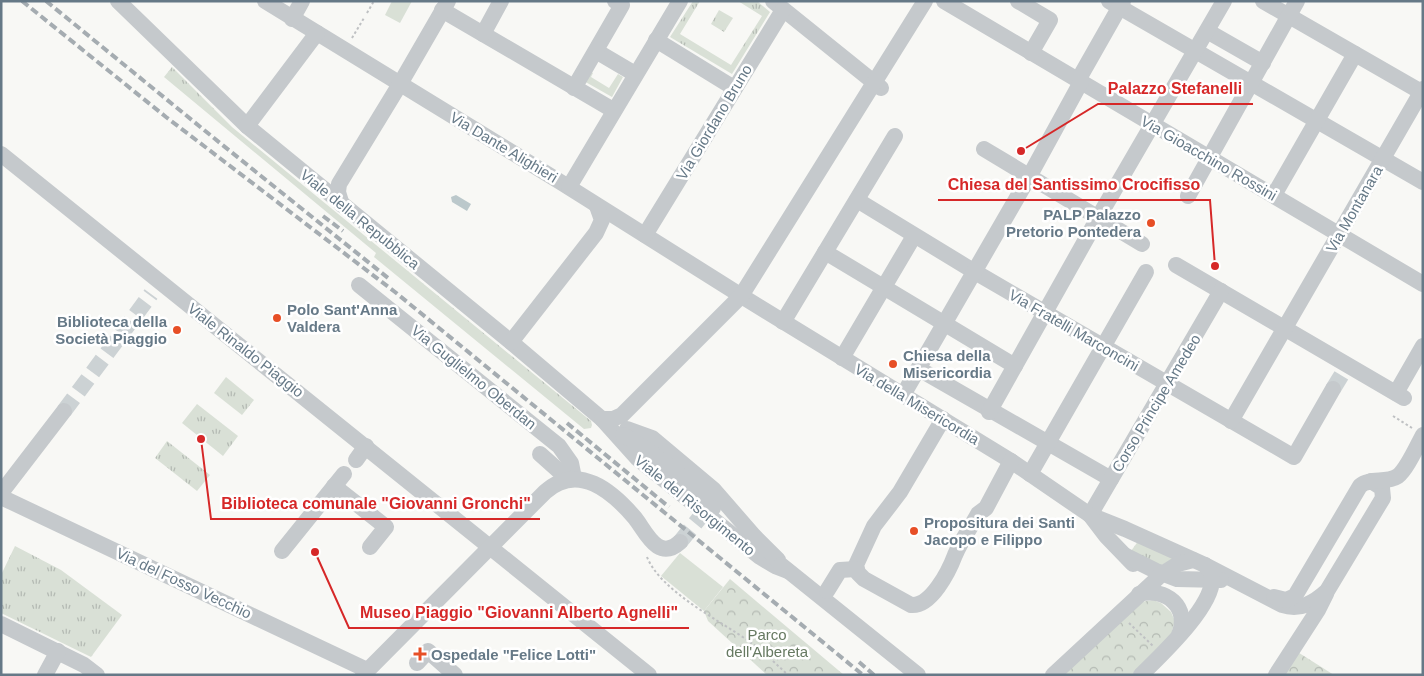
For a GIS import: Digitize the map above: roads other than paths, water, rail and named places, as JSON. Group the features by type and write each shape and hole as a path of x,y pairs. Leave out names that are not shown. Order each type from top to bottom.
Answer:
{"street":[{"name":"Viale della Repubblica","path":"118,1 247,126 511,342 606,424"},
{"name":"Via Dante Alighieri","path":"264,1 569,187 741,296"},
{"path":"292,19 302,1"},
{"path":"483,34 501,1"},
{"path":"574,88 622,5 615,1"},
{"path":"569,187 613,110 680,1"},
{"path":"606,424 620,417 741,296 877,85 925,1"},
{"name":"Via Gioacchino Rossini","path":"944,1 1423,284"},
{"path":"1018,1 1050,20 1031,53"},
{"path":"990,411 1098,218 1224,1"},
{"path":"1263,1 1422,91"},
{"path":"1188,196 1297,1"},
{"path":"903,395 1030,177 1081,82 1081,75 1117,3 1195,52 1423,182"},
{"path":"778,5 877,85"},
{"name":"Via Giordano Bruno","path":"645,236 734,88 778,5"},
{"path":"342,205 338,192 339,184 445,6 483,34 613,110"},
{"path":"1207,31 1263,63"},
{"path":"247,126 317,33"},
{"path":"656,40 734,88"},
{"path":"596,51 635,74"},
{"path":"1274,195 1355,54"},
{"name":"Via Montanara","path":"1231,421 1422,91"},
{"path":"783,322 895,136"},
{"path":"984,149 1142,244"},
{"name":"Viale Rinaldo Piaggio","path":"1,154 156,288 366,446 649,675"},
{"name":"Via Fratelli Marconcini","path":"857,200 975,272 1294,457 1333,389"},
{"path":"511,342 596,234 602,220 597,206"},
{"path":"842,358 914,236"},
{"path":"825,252 1015,366"},
{"path":"1176,265 1285,328 1345,368 1400,396 1423,346"},
{"path":"943,419 894,501 874,526 857,563 856,570 864,579 903,602 914,605 923,603 946,575 978,514 986,508 1021,468 1048,442 1146,272"},
{"name":"Via Guglielmo Oberdan","path":"359,285 554,441 569,459 571,478"},
{"name":"Corso Principe Amedeo","path":"1090,515 1221,291"},
{"name":"Via della Misericordia","path":"741,296 943,419 1021,468 1090,515 1199,562 1260,593"},
{"path":"919,369 1111,479"},
{"path":"633,402 633,419 652,438"},
{"path":"1,493 64,412"},
{"name":"Viale del Risorgimento","path":"606,424 652,438 718,494 754,536 788,571"},
{"name":"Viale del Risorgimento","path":"606,424 643,447 701,502 719,510 763,553 918,675"},
{"name":"Viale del Risorgimento","path":"606,424 632,453 749,549 769,563 788,571"},
{"path":"1260,593 1286,600 1295,596 1360,486 1365,482 1389,479 1399,475 1419,432"},
{"path":"1021,468 1035,446 1034,440 1028,436"},
{"path":"356,460 366,446"},
{"path":"540,454 571,478 590,482 604,490 637,521 663,538 677,539"},
{"path":"365,672 548,489 559,481 571,478"},
{"path":"282,551 339,480 386,527 370,547"},
{"path":"1276,675 1318,610 1327,591 1383,498 1382,488 1370,481"},
{"name":"Via del Fosso Vecchio","path":"1,497 365,672"},
{"name":"Via della Misericordia","path":"1090,515 1097,526 1126,556 1144,589"},
{"name":"Via della Misericordia","path":"1126,556 1162,574 1181,580 1240,582"},
{"path":"1053,675 1162,574 1178,564 1199,562 1210,572 1212,580 1209,592 1193,619"},
{"path":"827,591 840,570 856,570"},
{"path":"1141,675 1193,619 1224,591 1240,582"},
{"path":"1144,589 1165,596 1175,604 1182,615 1179,635"},
{"path":"1260,593 1282,605 1294,607 1312,603 1327,591"},
{"path":"1,624 58,651 84,665 97,675"},
{"path":"45,675 58,651"},
{"path":"417,663 428,651 455,675"}],"tunnel":[{"path":"64,411 151,294"},
{"path":"1333,389 1344,371"},
{"path":"680,542 706,510"}],"railway":[{"path":"22,1 166,117 395,292 863,675"},
{"path":"46,1 388,278"},
{"path":"323,216 343,231"},
{"path":"567,423 669,507"},
{"path":"859,662 874,675"}],"place":[{"name":"Palazzo Stefanelli","path":"1021,151"},
{"name":"PALP Palazzo Pretorio Pontedera","path":"1151,223"},
{"name":"Chiesa del Santissimo Crocifisso","path":"1215,266"},
{"name":"Polo Sant'Anna Valdera","path":"277,318"},
{"name":"Biblioteca della Società Piaggio","path":"177,330"},
{"name":"Chiesa della Misericordia","path":"893,364"},
{"name":"Biblioteca comunale \"Giovanni Gronchi\"","path":"201,439"},
{"name":"Propositura dei Santi Jacopo e Filippo","path":"914,531"},
{"name":"Museo Piaggio \"Giovanni Alberto Agnelli\"","path":"315,552"},
{"name":"Ospedale \"Felice Lotti\"","path":"420,654"}],"park label":[{"name":"Parco dell'Albereta","path":"767,642"}]}
